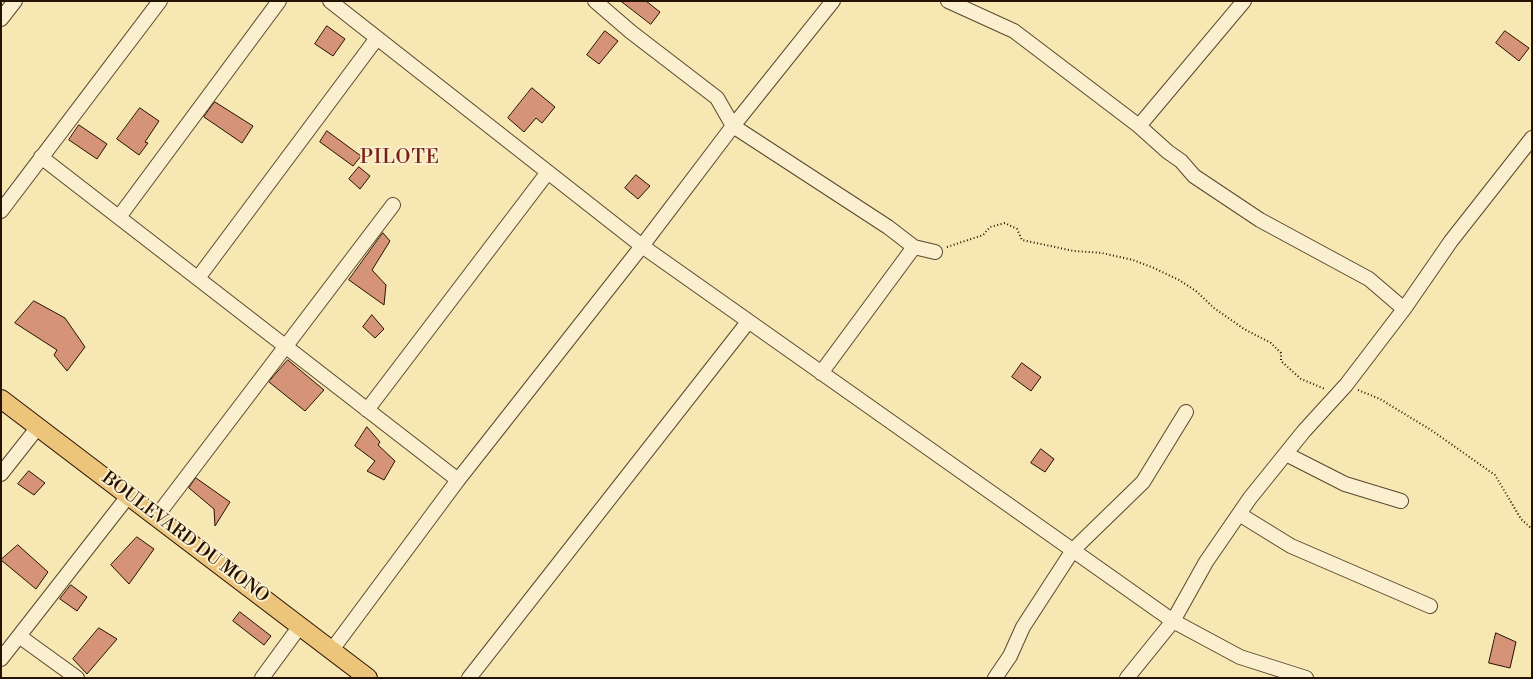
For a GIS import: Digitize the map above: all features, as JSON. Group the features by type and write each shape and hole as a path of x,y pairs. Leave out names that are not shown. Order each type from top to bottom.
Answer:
{"main road":[{"name":"BOULEVARD DU MONO","path":"1,399 368,678"}],"street":[{"path":"1,19 15,1"},
{"path":"1,211 160,1"},
{"path":"119,217 279,1"},
{"path":"330,1 642,246 1173,621 1240,657 1306,678"},
{"path":"595,1 717,98 733,126 888,227 914,247 935,252"},
{"path":"331,650 458,480 642,246 733,126 833,1"},
{"path":"948,1 1014,31 1139,126 1181,161 1194,176 1260,220 1370,280 1404,309"},
{"path":"1139,126 1244,1"},
{"path":"198,278 377,38"},
{"path":"1127,678 1173,621 1206,562 1239,514 1304,431 1343,390 1404,309 1451,241 1532,138"},
{"path":"42,157 458,480"},
{"path":"368,410 548,172"},
{"path":"156,517 394,205"},
{"path":"821,373 914,247"},
{"path":"469,678 748,322"},
{"path":"995,678 1010,656 1023,627 1073,550 1143,482 1186,412"},
{"path":"1,474 38,427"},
{"path":"1286,454 1345,484 1401,501"},
{"path":"1,659 129,495"},
{"path":"1239,514 1291,546 1430,606"},
{"path":"262,678 300,626"},
{"path":"19,636 77,678"}],"path":[{"path":"935,252 983,235 990,227 1005,223 1017,229 1022,240 1074,251 1102,252 1133,260 1179,280 1196,290 1214,308 1244,329 1261,336 1277,348 1281,353 1281,361 1302,379 1380,399 1432,430 1495,475 1521,519 1532,529"}],"building":[{"path":"621,1 646,1 660,12 651,24"},
{"path":"327,26 345,39 333,56 315,44"},
{"path":"605,31 618,41 599,64 587,55"},
{"path":"1505,31 1529,48 1519,61 1496,43"},
{"path":"532,88 555,107 542,123 536,118 524,132 508,118"},
{"path":"215,102 253,126 242,143 204,117"},
{"path":"140,108 159,121 145,142 148,143 139,155 117,139"},
{"path":"79,125 107,144 97,159 69,140"},
{"path":"327,131 361,156 353,166 320,142"},
{"path":"359,167 370,176 360,189 349,179"},
{"path":"636,175 650,186 638,199 625,188"},
{"path":"383,233 390,241 372,270 386,285 384,305 349,280"},
{"path":"34,301 65,318 85,347 67,371 54,355 57,350 15,323"},
{"path":"372,315 384,329 375,338 363,327"},
{"path":"288,360 324,390 305,411 269,382"},
{"path":"1022,363 1041,377 1031,391 1012,377"},
{"path":"367,427 380,442 378,445 395,461 384,480 367,471 375,461 355,446"},
{"path":"1041,449 1054,459 1045,472 1031,463"},
{"path":"29,471 45,483 34,495 18,484"},
{"path":"196,478 230,502 215,526 214,509 189,488"},
{"path":"137,537 154,549 129,584 111,565"},
{"path":"18,545 48,572 36,589 1,560"},
{"path":"71,585 87,597 77,611 60,599"},
{"path":"240,612 271,636 264,645 233,621"},
{"path":"99,628 117,639 87,674 73,659"},
{"path":"1496,633 1516,642 1510,668 1489,663"}],"district":[{"name":"PILOTE","path":"400,158"}]}
